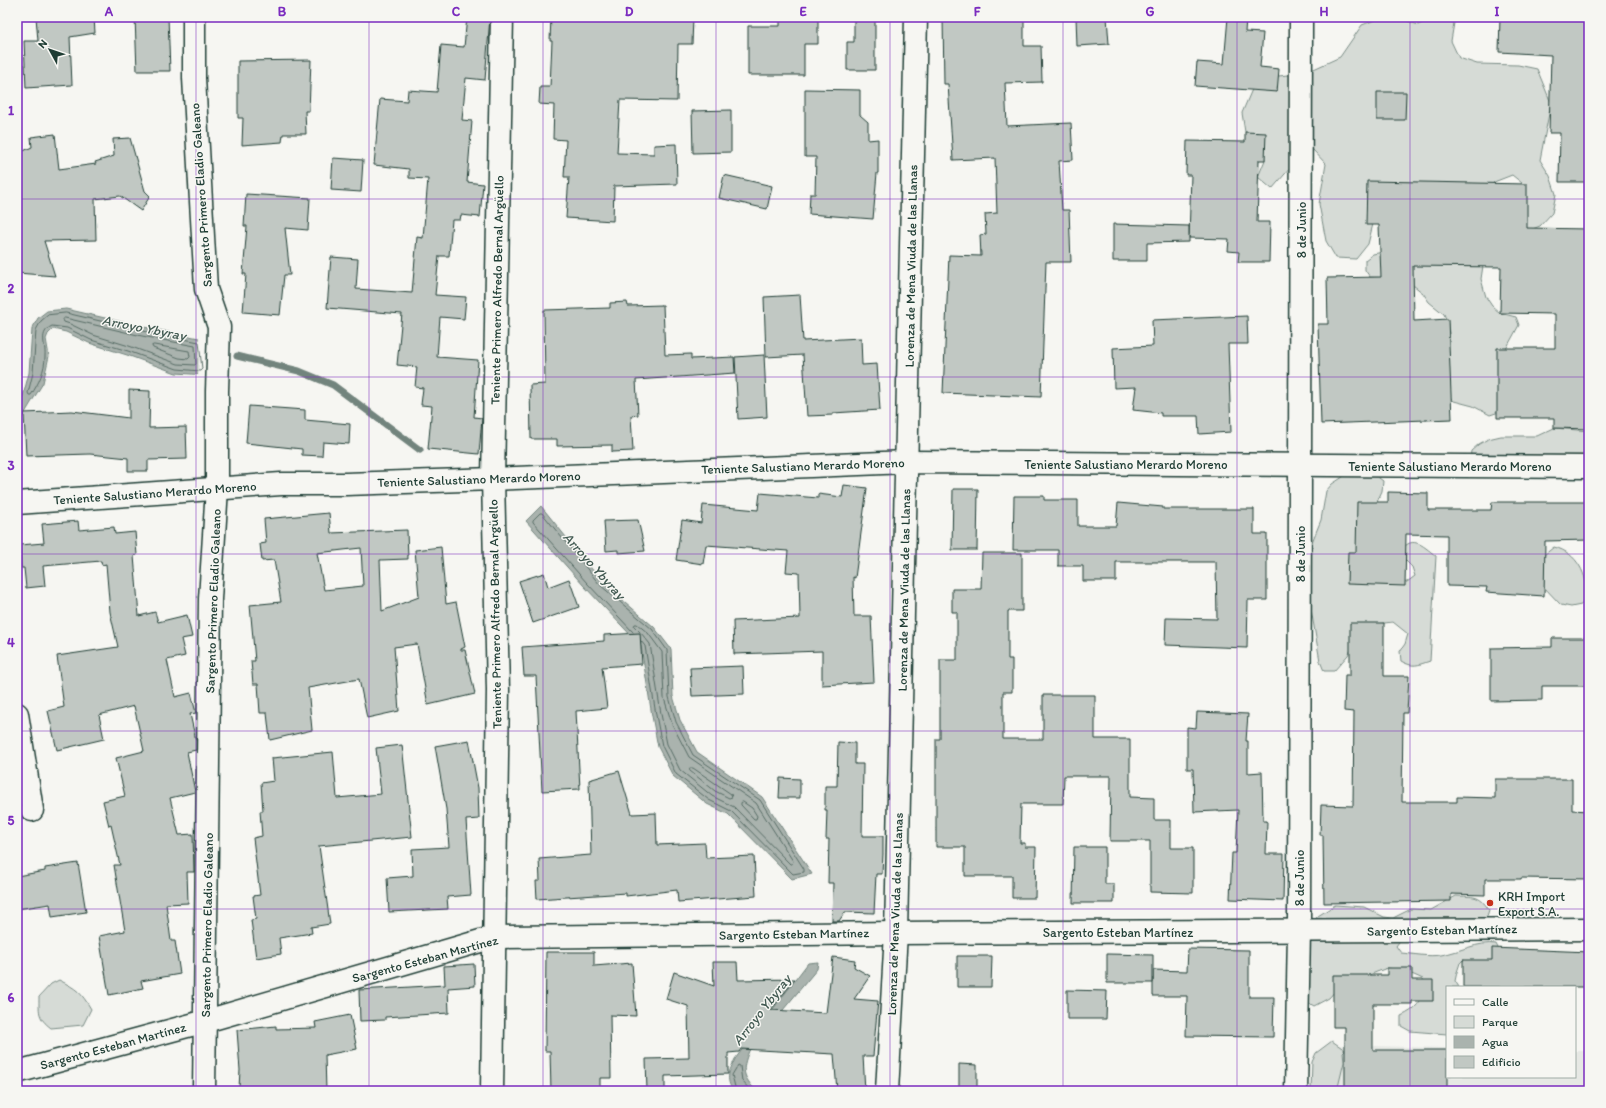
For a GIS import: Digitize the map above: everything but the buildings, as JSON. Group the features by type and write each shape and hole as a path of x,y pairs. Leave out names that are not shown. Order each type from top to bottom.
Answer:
{"street":[{"name":"Sargento Primero Eladio Galeano","path":"194,17 194,78 206,288 219,327 217,391 217,488 210,599 204,1091"},
{"name":"Teniente Primero Alfredo Bernal Argüello","path":"492,1091 498,690 493,479 502,17"},
{"name":"Lorenza de Mena Viuda de las Llanas","path":"887,1091 896,933 916,17"},
{"name":"8 de Junio","path":"1296,1091 1299,931 1301,17"},
{"name":"Teniente Salustiano Merardo Moreno","path":"17,503 281,484 353,484 907,462 1589,467"},
{"path":"17,714 32,810"},
{"name":"Sargento Esteban Martínez","path":"17,1072 206,1021 494,937 1589,928"}],"shaded area":[{"path":"1330,1045 1446,1048 1446,1078 1576,1078 1576,1051 1589,1051 1589,1091 1328,1091"}],"green space":[{"path":"1435,17 1454,23 1451,41 1459,58 1477,64 1518,65 1537,69 1551,103 1540,160 1550,176 1556,194 1552,213 1540,226 1522,233 1524,204 1522,183 1512,175 1494,182 1483,196 1377,208 1368,244 1356,259 1336,258 1326,241 1319,204 1326,164 1313,150 1297,160 1272,189 1258,177 1265,160 1262,140 1245,132 1242,113 1253,87 1270,77 1305,73 1340,57 1362,25 1380,18 1400,18 1418,25"},
{"path":"1383,252 1484,259 1481,279 1486,297 1492,306 1500,313 1516,317 1519,325 1506,349 1499,412 1490,415 1473,406 1454,401 1447,394 1446,364 1449,334 1448,324 1444,314 1429,302 1423,293 1408,281 1370,277 1365,270 1365,260 1373,254"},
{"path":"1554,428 1589,431 1589,458 1470,460 1471,451 1488,439 1501,436 1537,436"},
{"path":"1357,468 1375,475 1383,481 1382,491 1365,528 1397,584 1407,582 1415,576 1412,567 1399,554 1408,544 1417,543 1436,556 1430,661 1419,665 1409,665 1401,661 1400,651 1405,644 1408,634 1393,622 1376,624 1359,634 1348,655 1334,671 1324,671 1320,661 1311,609 1300,584 1310,547 1321,520 1326,491 1332,484"},
{"path":"1554,547 1569,554 1580,566 1586,581 1588,597 1581,605 1571,607 1561,605 1542,585 1539,559"},
{"path":"1456,896 1475,897 1482,901 1489,910 1486,919 1402,938 1396,946 1401,953 1431,956 1441,955 1489,943 1496,944 1500,952 1495,986 1472,962 1463,960 1460,963 1455,981 1458,986 1446,986 1446,1034 1410,1031 1401,1026 1401,1016 1411,1011 1417,1005 1427,988 1423,979 1397,969 1387,968 1369,975 1350,978 1342,983 1329,998 1314,1006 1306,1001 1300,983 1312,923 1318,916 1335,905 1364,907 1384,917 1393,918 1411,909 1431,910"},
{"path":"59,980 78,992 91,1009 83,1025 51,1028 41,1018 39,1011 39,997 51,984"},
{"path":"1332,1041 1345,1050 1343,1052 1344,1062 1337,1091 1311,1091 1312,1062 1316,1053"}],"water":[{"path":"66,309 204,339 206,375 176,373 89,343 66,332 53,329 48,334 46,339 49,356 43,383 17,426 17,405 23,396 29,373 32,329 38,318 47,311"},
{"path":"541,506 603,583 654,627 671,649 673,696 680,720 697,752 762,797 812,874 792,879 728,814 707,804 673,776 658,747 641,646 584,586 526,521"},
{"path":"818,962 817,969 749,1051 744,1068 748,1081 756,1091 733,1091 729,1082 729,1075 735,1059 808,963"}],"pier":[{"path":"199,336 206,338 208,375 206,377 198,377"}],"waterway":[{"name":"Arroyo Ybyray","path":"237,356 299,371 333,385 420,450"}],"place":[{"name":"KRH Import Export S.A.","path":"1490,903"}]}
